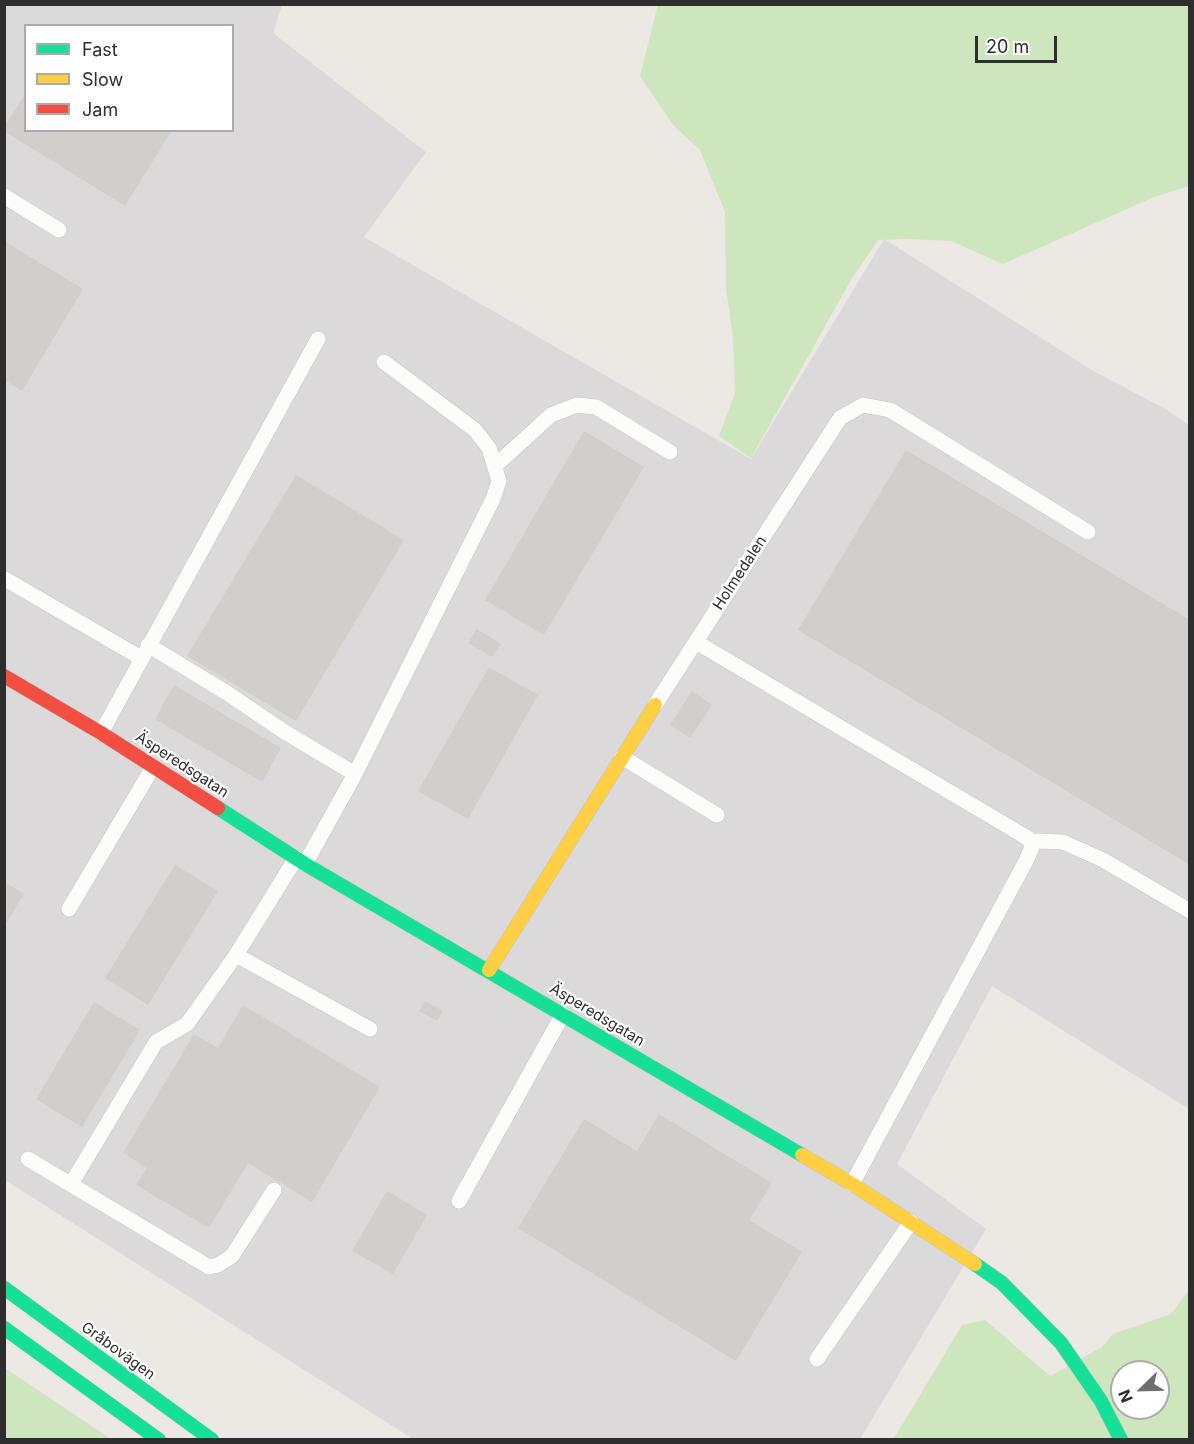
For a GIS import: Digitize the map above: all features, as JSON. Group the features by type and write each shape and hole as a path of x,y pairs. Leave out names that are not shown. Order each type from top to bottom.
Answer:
{"street":[{"name":"Äsperedsgatan","path":"6,680 101,733 387,914 489,970 852,1184 1002,1283 1062,1342 1101,1401 1121,1440"},
{"name":"Holmedalen","path":"489,970 655,705"},
{"name":"Gråbovägen","path":"4,1288 212,1440"},
{"path":"4,1328 159,1440"}],"lane":[{"path":"4,196 58,230"},
{"path":"101,733 318,339"},
{"path":"71,1184 156,1042 187,1024 300,861 355,774 493,499 499,481 489,448 475,430 384,362"},
{"path":"495,466 551,415 577,405 596,407 670,452"},
{"name":"Holmedalen","path":"655,705 840,418 863,405 891,410 1088,532"},
{"path":"5,579 227,693 283,731 355,774"},
{"path":"696,642 1029,839 1032,847 852,1184"},
{"path":"622,757 717,815"},
{"path":"69,909 153,767"},
{"path":"1031,844 1038,841 1063,842 1102,860 1190,911"},
{"path":"236,955 370,1029"},
{"path":"459,1201 563,1014"},
{"path":"28,1159 209,1267 218,1265 232,1256 274,1190"},
{"path":"817,1359 911,1222"}],"shaded area":[{"path":"4,5 282,5 273,33 426,152 364,237 751,459 884,239 1095,372 1164,408 1189,425 1189,1109 992,986 897,1164 986,1229 860,1439 413,1439 5,1180"}],"green space":[{"path":"658,4 1189,5 1189,186 1154,197 1003,264 951,241 878,240 851,280 751,458 719,436 735,393 733,338 726,288 725,212 700,150 674,126 640,76"},
{"path":"1189,1290 1189,1439 893,1440 962,1325 985,1320 1050,1376 1102,1347 1113,1334 1171,1314"},
{"path":"5,1368 111,1439 5,1439"}],"building":[{"path":"24,96 24,132 171,132 125,206 4,131 4,127"},
{"path":"4,241 83,289 22,391 4,380"},
{"path":"584,431 644,467 544,635 485,600"},
{"path":"906,450 1190,620 1190,865 798,630"},
{"path":"296,475 404,540 296,721 187,656"},
{"path":"477,629 501,644 492,657 468,643"},
{"path":"489,667 538,695 468,819 418,791"},
{"path":"174,685 281,748 262,782 155,719"},
{"path":"692,691 712,705 690,738 670,725"},
{"path":"175,865 218,891 148,1005 105,978"},
{"path":"4,882 24,894 4,927"},
{"path":"425,1001 443,1011 437,1021 419,1011"},
{"path":"94,1002 140,1030 82,1127 36,1099"},
{"path":"243,1005 380,1087 312,1202 248,1163 209,1228 136,1185 147,1168 123,1153 194,1034 218,1048"},
{"path":"659,1114 772,1183 749,1220 802,1252 736,1361 518,1228 584,1119 637,1151"},
{"path":"387,1191 427,1215 393,1274 352,1251"}],"traffic: fast":[{"path":"218,808 305,864 802,1155"},
{"path":"975,1264 1002,1283 1061,1343 1101,1401 1121,1440"},
{"path":"4,1288 212,1440"},
{"path":"4,1328 159,1440"}],"traffic: slow":[{"path":"489,970 655,705"},
{"path":"802,1155 852,1184 975,1264"}],"traffic: jam":[{"path":"4,676 101,733 218,808"}]}
